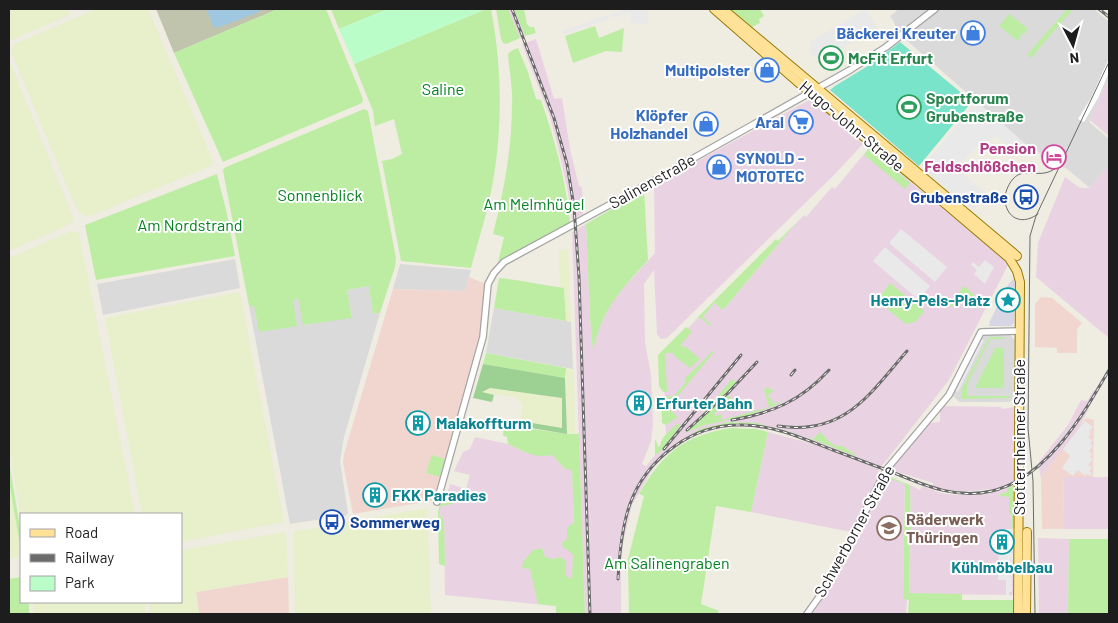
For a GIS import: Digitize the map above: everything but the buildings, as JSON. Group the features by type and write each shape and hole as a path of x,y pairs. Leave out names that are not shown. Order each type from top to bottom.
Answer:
{"main road":[{"name":"Hugo-John-Straße","path":"714,9 814,90"},
{"name":"Hugo-John-Straße","path":"723,9 922,184 1015,259"},
{"name":"Stotternheimer Straße","path":"1015,259 1019,278 1018,614"},
{"name":"Stotternheimer Straße","path":"1026,614 1027,532"}],"street":[{"name":"Salinenstraße","path":"437,502 483,337 488,284 504,262 814,90 886,47 935,9"},
{"name":"Schwerborner Straße","path":"807,614 841,560 886,470 949,395 981,332 1019,331"}],"shaded area":[{"path":"9,9 68,9 70,15 9,41"},
{"path":"97,9 148,9 213,161 211,166 93,215 86,216 79,212 73,201 11,51 14,44"},
{"path":"156,9 278,9 174,53"},
{"path":"508,9 514,9 525,36 520,38"},
{"path":"626,9 647,9 648,24 631,23 630,12 612,18 611,14"},
{"path":"865,9 877,27 855,41 854,39 851,41 851,43 823,63 809,52 812,45 810,42"},
{"path":"899,9 1094,9 1109,22 1109,77 1089,122 1109,139 1109,165 1090,188 1067,169 1029,147 897,32 890,16"},
{"path":"607,15 609,19 564,35 562,31"},
{"path":"536,39 554,99 562,98 570,149 579,186 582,187 583,214 572,220 568,192 549,114 522,44"},
{"path":"9,60 73,221 64,227 9,251"},
{"path":"1109,77 1109,136 1090,120"},
{"path":"811,99 863,144 835,174 667,338 661,339 657,334 654,270 644,284 645,342 651,375 653,425 651,441 642,464 646,466 668,440 666,434 663,351 701,316 703,317 714,303 723,310 797,222 804,215 806,217 832,187 835,189 869,148 1009,263 949,380 882,466 812,440 763,425 728,424 691,435 666,451 650,468 652,470 632,505 621,551 621,614 585,614 572,232 586,224 593,349 597,332 614,298 655,253 654,185"},
{"path":"976,102 1029,147 1017,153 996,136 977,147 968,156 959,171 987,193 973,210 922,168"},
{"path":"1109,165 1109,338 1036,277 1038,243 1065,177 1080,188 1090,188"},
{"path":"901,229 947,267 935,282 889,243"},
{"path":"72,231 79,233 135,513 20,513 9,450 9,258"},
{"path":"885,247 930,286 919,300 873,261"},
{"path":"568,249 571,322 566,321 564,288 561,288 560,283 559,251"},
{"path":"235,259 240,288 103,315 97,284"},
{"path":"985,260 994,267 985,284 974,274 977,270 971,265 973,262 979,267"},
{"path":"400,264 471,270 465,291 393,289"},
{"path":"469,277 486,284 482,333 434,498 431,501 353,514 343,463 344,454 393,289 465,291"},
{"name":"Henry-Pels-Platz","path":"1015,277 1014,323 1011,326 989,326 1008,285"},
{"path":"369,286 373,314 380,313 344,437 340,461 348,513 347,515 290,524 249,306 254,305 259,331 292,299 298,298 304,325 352,317 347,290"},
{"path":"240,292 284,522 182,542 182,513 142,513 105,318"},
{"path":"1041,297 1052,298 1082,323 1077,329 1077,353 1057,353 1057,348 1035,347 1035,304"},
{"path":"494,308 571,322 573,369 486,353"},
{"path":"987,335 1010,335 1016,341 1016,396 1007,402 960,402 953,396 954,392 982,337"},
{"path":"981,339 984,340 958,392 954,390"},
{"path":"566,368 574,370 575,434 567,434"},
{"path":"490,388 562,398 563,428 520,421 523,404 516,397 481,393"},
{"path":"1094,390 1097,392 1078,430 1041,479 1038,463 1068,425 1081,400 1087,401"},
{"path":"945,406 1001,407 1003,409 1013,407 1015,409 1016,480 1000,487 1000,491 1015,485 1013,529 1006,529 1006,540 1015,539 1013,595 909,594 911,541 910,485 920,490 922,486 941,493 957,495 992,493 990,489 964,492 941,489 933,487 933,483 891,470 929,423 940,422 940,411"},
{"path":"1086,418 1094,420 1093,477 1064,477 1063,523 1065,529 1042,529 1041,479"},
{"path":"1085,421 1093,427 1088,437 1092,441 1090,443 1093,446 1089,451 1092,454 1090,457 1093,459 1088,465 1092,468 1089,471 1092,473 1090,476 1087,474 1085,476 1078,470 1073,476 1062,468 1070,456 1063,449"},
{"path":"768,432 813,444 879,469 878,474 905,484 903,599 907,599 906,614 813,614 845,564 861,534 751,512"},
{"path":"475,437 508,444 527,453 552,455 565,469 572,469 576,584 556,606 445,595 444,519 439,515 440,506 453,504 453,497 447,495 450,484 466,489 470,475 454,471 463,452 470,449"},
{"path":"1064,477 1109,477 1109,529 1065,529 1063,524"},
{"path":"9,482 20,544 20,556 9,559"},
{"path":"427,508 431,614 295,614 293,532"},
{"path":"286,532 288,577 196,592 199,614 149,614 149,603 182,603 182,550"},
{"path":"1038,538 1069,539 1068,614 1039,614"},
{"path":"999,545 1013,545 1013,552 1010,552 1013,553 1013,560 1010,560 1013,561 1013,568 1010,568 1012,576 1009,576 1012,577 1012,584 1009,584 1012,585 1012,592 1009,592 1009,595 1006,595 1006,580 998,580"},
{"path":"288,577 289,614 199,614 196,592"},
{"path":"33,603 145,603 145,614 34,614"}],"green space":[{"path":"278,9 326,9 363,99 362,103 223,162 174,53"},
{"path":"331,9 388,9 339,29"},
{"path":"388,9 486,9 354,64 339,29"},
{"name":"Saline","path":"486,9 491,9 499,75 498,142 492,187 471,268 401,261 382,161 402,154 394,119 375,126 373,111 354,64"},
{"path":"496,9 508,9 520,38 506,44 503,43"},
{"path":"514,9 524,9 527,24 530,27 534,27 536,33 525,36"},
{"path":"730,9 760,9 764,16 759,19 760,23 752,27"},
{"path":"1067,9 1072,10 1031,58 1027,55"},
{"path":"1009,14 1028,29 1024,34 1022,33 1018,41 999,26"},
{"path":"595,26 599,38 624,28 622,52 606,51 573,63 565,36"},
{"name":"Sportforum Grubenstraße","path":"900,42 965,96 964,98 970,104 919,166 830,90 871,64"},
{"name":"Am Melmhügel","path":"518,48 536,99 541,100 551,130 563,176 570,223 498,262 504,237 493,234 507,169 512,120 512,91 508,54"},
{"name":"Sonnenblick","path":"364,109 368,111 396,258 395,267 380,313 373,314 369,286 347,290 352,318 303,325 298,298 293,300 297,326 259,332 254,306 249,306 223,171 224,168"},
{"path":"869,148 910,183 905,189 864,155"},
{"name":"Am Nordstrand","path":"217,174 235,256 96,280 85,225"},
{"path":"644,190 648,260 613,301 601,323 593,351 586,224"},
{"path":"797,222 723,310 714,303 703,317 711,324 710,326 701,318 698,318 690,325 776,239 778,241"},
{"path":"499,278 564,288 566,321 494,308"},
{"path":"890,283 924,311 915,322 906,324 877,301"},
{"path":"963,287 966,287 975,296 951,307 950,303"},
{"path":"686,327 692,331 681,345 684,348 685,346 700,359 690,368 673,353 665,353 667,391 670,391 663,392 659,386 658,355"},
{"path":"989,337 1004,337 1004,339 990,339 967,385 967,396 1010,396 1010,398 962,399 962,389"},
{"path":"995,348 1004,348 1004,388 975,388"},
{"path":"712,351 714,352 668,408 678,417 666,425 662,423 661,397 674,396 686,382 684,380"},
{"path":"486,353 566,368 565,378 483,364"},
{"path":"483,364 565,378 567,434 519,426 520,421 562,428 562,398 490,388 482,392 494,395 492,402 473,398"},
{"path":"732,379 737,383 698,419"},
{"path":"767,387 774,391 768,395 774,404 781,403 751,415 705,425 684,433 728,395 733,400 714,414 716,416 721,414 722,420 769,407 764,390"},
{"path":"728,422 757,423 774,428 747,424 728,424 710,428 672,446 700,429"},
{"path":"678,423 680,425 669,442 655,455 655,440 658,447 660,446 664,436"},
{"path":"504,425 579,434 585,614 556,614 556,606 538,604 530,569 522,568 523,562 533,550 542,548 545,557 553,559 560,557 566,561 566,576 572,579 573,555 563,548 562,543 567,539 567,527 574,523 572,470 565,469 552,455 535,455 508,444 507,437 503,436"},
{"name":"Am Salinengraben","path":"730,428 756,429 768,432 751,512 716,506 701,604 719,611 717,614 629,614 628,559 644,496 639,494 656,468 676,449 699,436"},
{"path":"820,432 833,445 838,447 841,445 856,455 855,456 805,437 813,439"},
{"path":"432,455 445,459 440,477 426,473"},
{"path":"9,461 20,528 20,544 9,482"},
{"path":"888,476 910,485 911,542 909,593 962,594 962,600 1013,600 1013,614 908,614 909,600 903,599 905,484 888,478"},
{"path":"1015,485 1015,527 1012,529 1012,514 1009,514 1009,497 1000,496 1000,494 1007,492 1007,488"},
{"path":"453,502 453,504 441,506 439,515 444,519 445,566 439,564 438,512 440,504"},
{"path":"1069,539 1109,539 1109,614 1068,614"},
{"path":"20,577 20,603 29,603 29,614 9,614 9,579"}],"water":[{"path":"206,9 261,9 259,12 214,28"}],"pier":[{"path":"1109,58 1109,72 1098,98 1084,122 1078,119 1091,98"}],"tram line":[{"path":"1035,614 1033,481 1028,428 1030,236 1036,216 1109,62"},
{"path":"1038,214 1029,219 1020,220 1014,217 1006,205 1005,196 1008,188 1013,179 1018,175 1023,173 1046,173 1058,166"}],"railway":[{"path":"512,9 554,118 567,164 574,207 579,277 590,614"},
{"path":"1099,9 1109,17"},
{"path":"778,426 801,427 821,425 838,418 853,409 867,397 907,351"},
{"path":"664,449 741,355"},
{"path":"687,430 728,393 757,362"},
{"path":"791,375 795,370"},
{"path":"732,420 760,414 797,398 829,370"},
{"path":"618,579 621,540 630,505 637,489 646,474 659,459 689,437 713,428 730,425 763,427 799,437 932,487 967,494 992,491 1012,484 1030,473 1046,459 1075,425 1109,370"}],"place":[{"name":"Bäckerei Kreuter","path":"973,33"},
{"name":"McFit Erfurt","path":"831,58"},
{"name":"Multipolster","path":"767,70"},
{"name":"Sportforum Grubenstraße","path":"909,107"},
{"name":"Aral","path":"801,122"},
{"name":"Klöpfer Holzhandel","path":"706,124"},
{"name":"Pension Feldschlößchen","path":"1054,157"},
{"name":"SYNOLD - MOTOTEC","path":"719,167"},
{"name":"Grubenstraße","path":"1026,197"},
{"name":"Henry-Pels-Platz","path":"1008,300"},
{"name":"Erfurter Bahn","path":"639,403"},
{"name":"Malakoffturm","path":"418,423"},
{"name":"FKK Paradies","path":"375,495"},
{"name":"Sommerweg","path":"332,522"},
{"name":"Räderwerk Thüringen","path":"889,528"},
{"name":"Kühlmöbelbau","path":"1002,542"}]}
